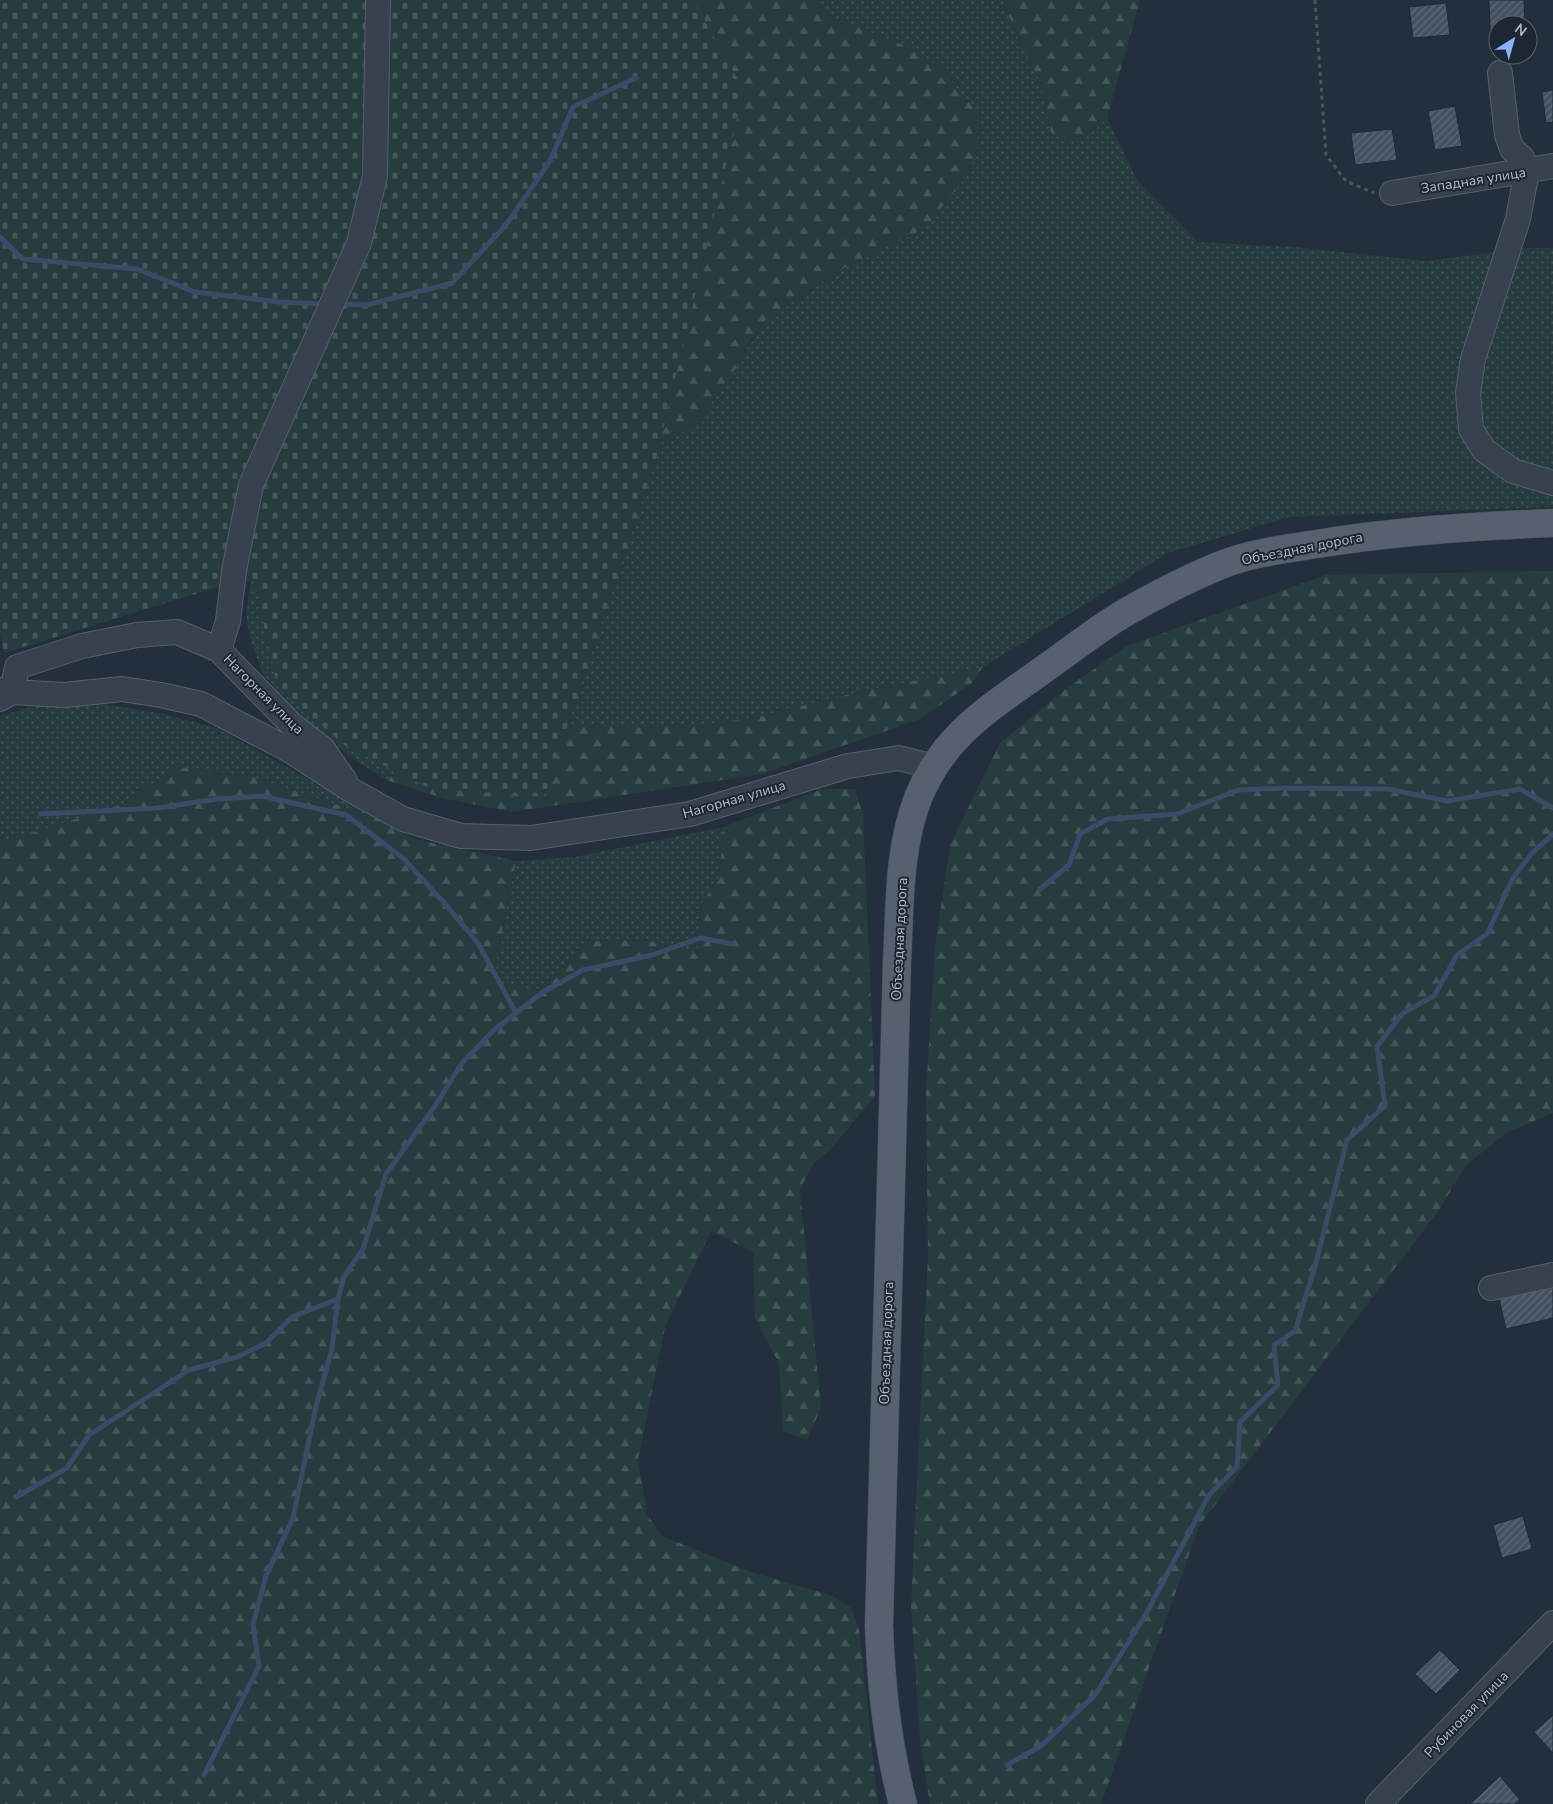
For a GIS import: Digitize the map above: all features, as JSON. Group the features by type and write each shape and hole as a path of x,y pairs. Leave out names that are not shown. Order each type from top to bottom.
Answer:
{"main road":[{"name":"Объездная дорога","path":"904,1804 887,1737 880,1667 879,1625 896,991 903,856 918,799 934,767 947,746 964,728 1087,639 1127,611 1223,564 1276,550 1371,535 1451,527 1553,523"}],"street":[{"path":"219,650 228,621 234,571 251,485 359,243 375,176 378,0"},
{"path":"1500,73 1507,135 1512,149 1522,158 1527,172 1518,219 1473,359 1468,393 1471,429 1484,450 1513,471 1553,483"},
{"name":"Западная улица","path":"1392,193 1527,172 1553,166"},
{"name":"Нагорная улица","path":"351,790 322,748 292,725 219,650 177,632 137,635 82,646 17,667 4,694 64,695 122,689 161,694 201,704 289,750 351,790 403,819 461,836 531,838 610,828 690,814 848,766 899,758 934,767"},
{"path":"1491,1288 1553,1274"},
{"name":"Рубиновая улица","path":"1378,1804 1553,1623"}],"path":[{"path":"1315,0 1326,155 1346,181 1376,193 1392,193"}],"green space":[{"path":"0,0 813,0 825,14 910,48 941,68 978,114 978,147 968,175 924,229 844,268 767,318 750,341 735,369 701,418 680,434 561,492"},
{"path":"0,0 693,0 744,90 656,459 544,797 429,788 347,747 278,689 254,580 211,589 4,653 0,635"},
{"path":"813,0 1002,0 1027,58 1040,80 1051,133 1090,134 1107,118 1137,180 1198,242 1293,247 1426,261 1529,248 1553,248 1553,507 1289,517 1168,553 983,667 863,691 753,718 686,727 582,727 516,717 416,753 386,780 369,769 336,746 305,720 265,676 254,650 247,622 248,599 254,561 680,434 701,418 767,318 844,268 924,229 910,48 825,14"},
{"path":"1002,0 1140,0 1107,118 1090,134 1070,141 1051,133 1040,80 1027,58"},
{"path":"1553,571 1553,1113 1508,1132 1466,1165 1439,1210 1199,1526 1101,1804 930,1804 920,1740 911,1605 928,1257 926,1093 935,947 950,845 1000,743 1067,688 1127,646 1326,575"},
{"path":"983,667 972,683 920,719 762,774 512,812 442,798 386,780 416,753 516,717 582,727 686,727 753,718 863,691"},
{"path":"86,701 164,714 219,729 379,819 250,776 178,767 120,805 0,843 0,716 41,704"},
{"path":"178,767 250,776 379,819 415,839 516,861 492,981 543,992 590,941 647,940 697,954 702,903 719,877 724,827 822,789 855,789 863,815 875,1096 830,1150 813,1164 800,1190 821,1408 807,1440 783,1431 779,1363 755,1319 753,1252 711,1231 665,1327 638,1460 647,1514 662,1536 751,1572 833,1596 851,1608 859,1629 878,1804 0,1804 0,843 120,805"},
{"path":"724,827 719,877 702,903 697,954 647,940 590,941 543,992 492,981 516,861 574,857"}],"building":[{"path":"1489,0 1524,0 1525,15 1490,15"},
{"path":"1446,3 1450,35 1413,38 1409,7"},
{"path":"1553,90 1553,122 1546,123 1542,92"},
{"path":"1455,106 1462,146 1435,150 1428,111"},
{"path":"1392,129 1397,160 1355,165 1351,133"},
{"path":"1553,1282 1553,1318 1506,1329 1498,1294"},
{"path":"1523,1516 1532,1549 1502,1558 1493,1525"},
{"path":"1440,1650 1460,1670 1436,1694 1415,1674"},
{"path":"1553,1715 1553,1753 1534,1732"},
{"path":"1500,1776 1520,1800 1515,1804 1470,1804"}],"waterway":[{"path":"340,304 367,305 452,283 506,225 550,161 573,107 636,78"},
{"path":"0,237 23,259 137,269 195,292 279,302 324,304"},
{"path":"1040,889 1069,865 1080,834 1108,819 1177,814 1238,790 1286,788 1388,789 1447,801 1520,789 1553,808"},
{"path":"40,814 157,808 218,799 262,796 346,815 404,859 446,905 478,943 516,1013"},
{"path":"1007,1765 1041,1746 1095,1695 1146,1614 1209,1495 1237,1467 1240,1422 1278,1385 1274,1345 1295,1331 1316,1263 1347,1140 1385,1106 1377,1046 1403,1013 1434,996 1457,955 1487,934 1513,878 1531,854 1553,834"},
{"path":"204,1775 259,1666 253,1624 266,1576 293,1518 316,1406 332,1349 338,1299 344,1277 363,1249 386,1174 435,1106 462,1063 494,1030 543,992 583,970 652,955 700,938 733,944"},
{"path":"16,1497 67,1468 89,1435 189,1370 237,1357 266,1343 292,1317 338,1299"}]}
